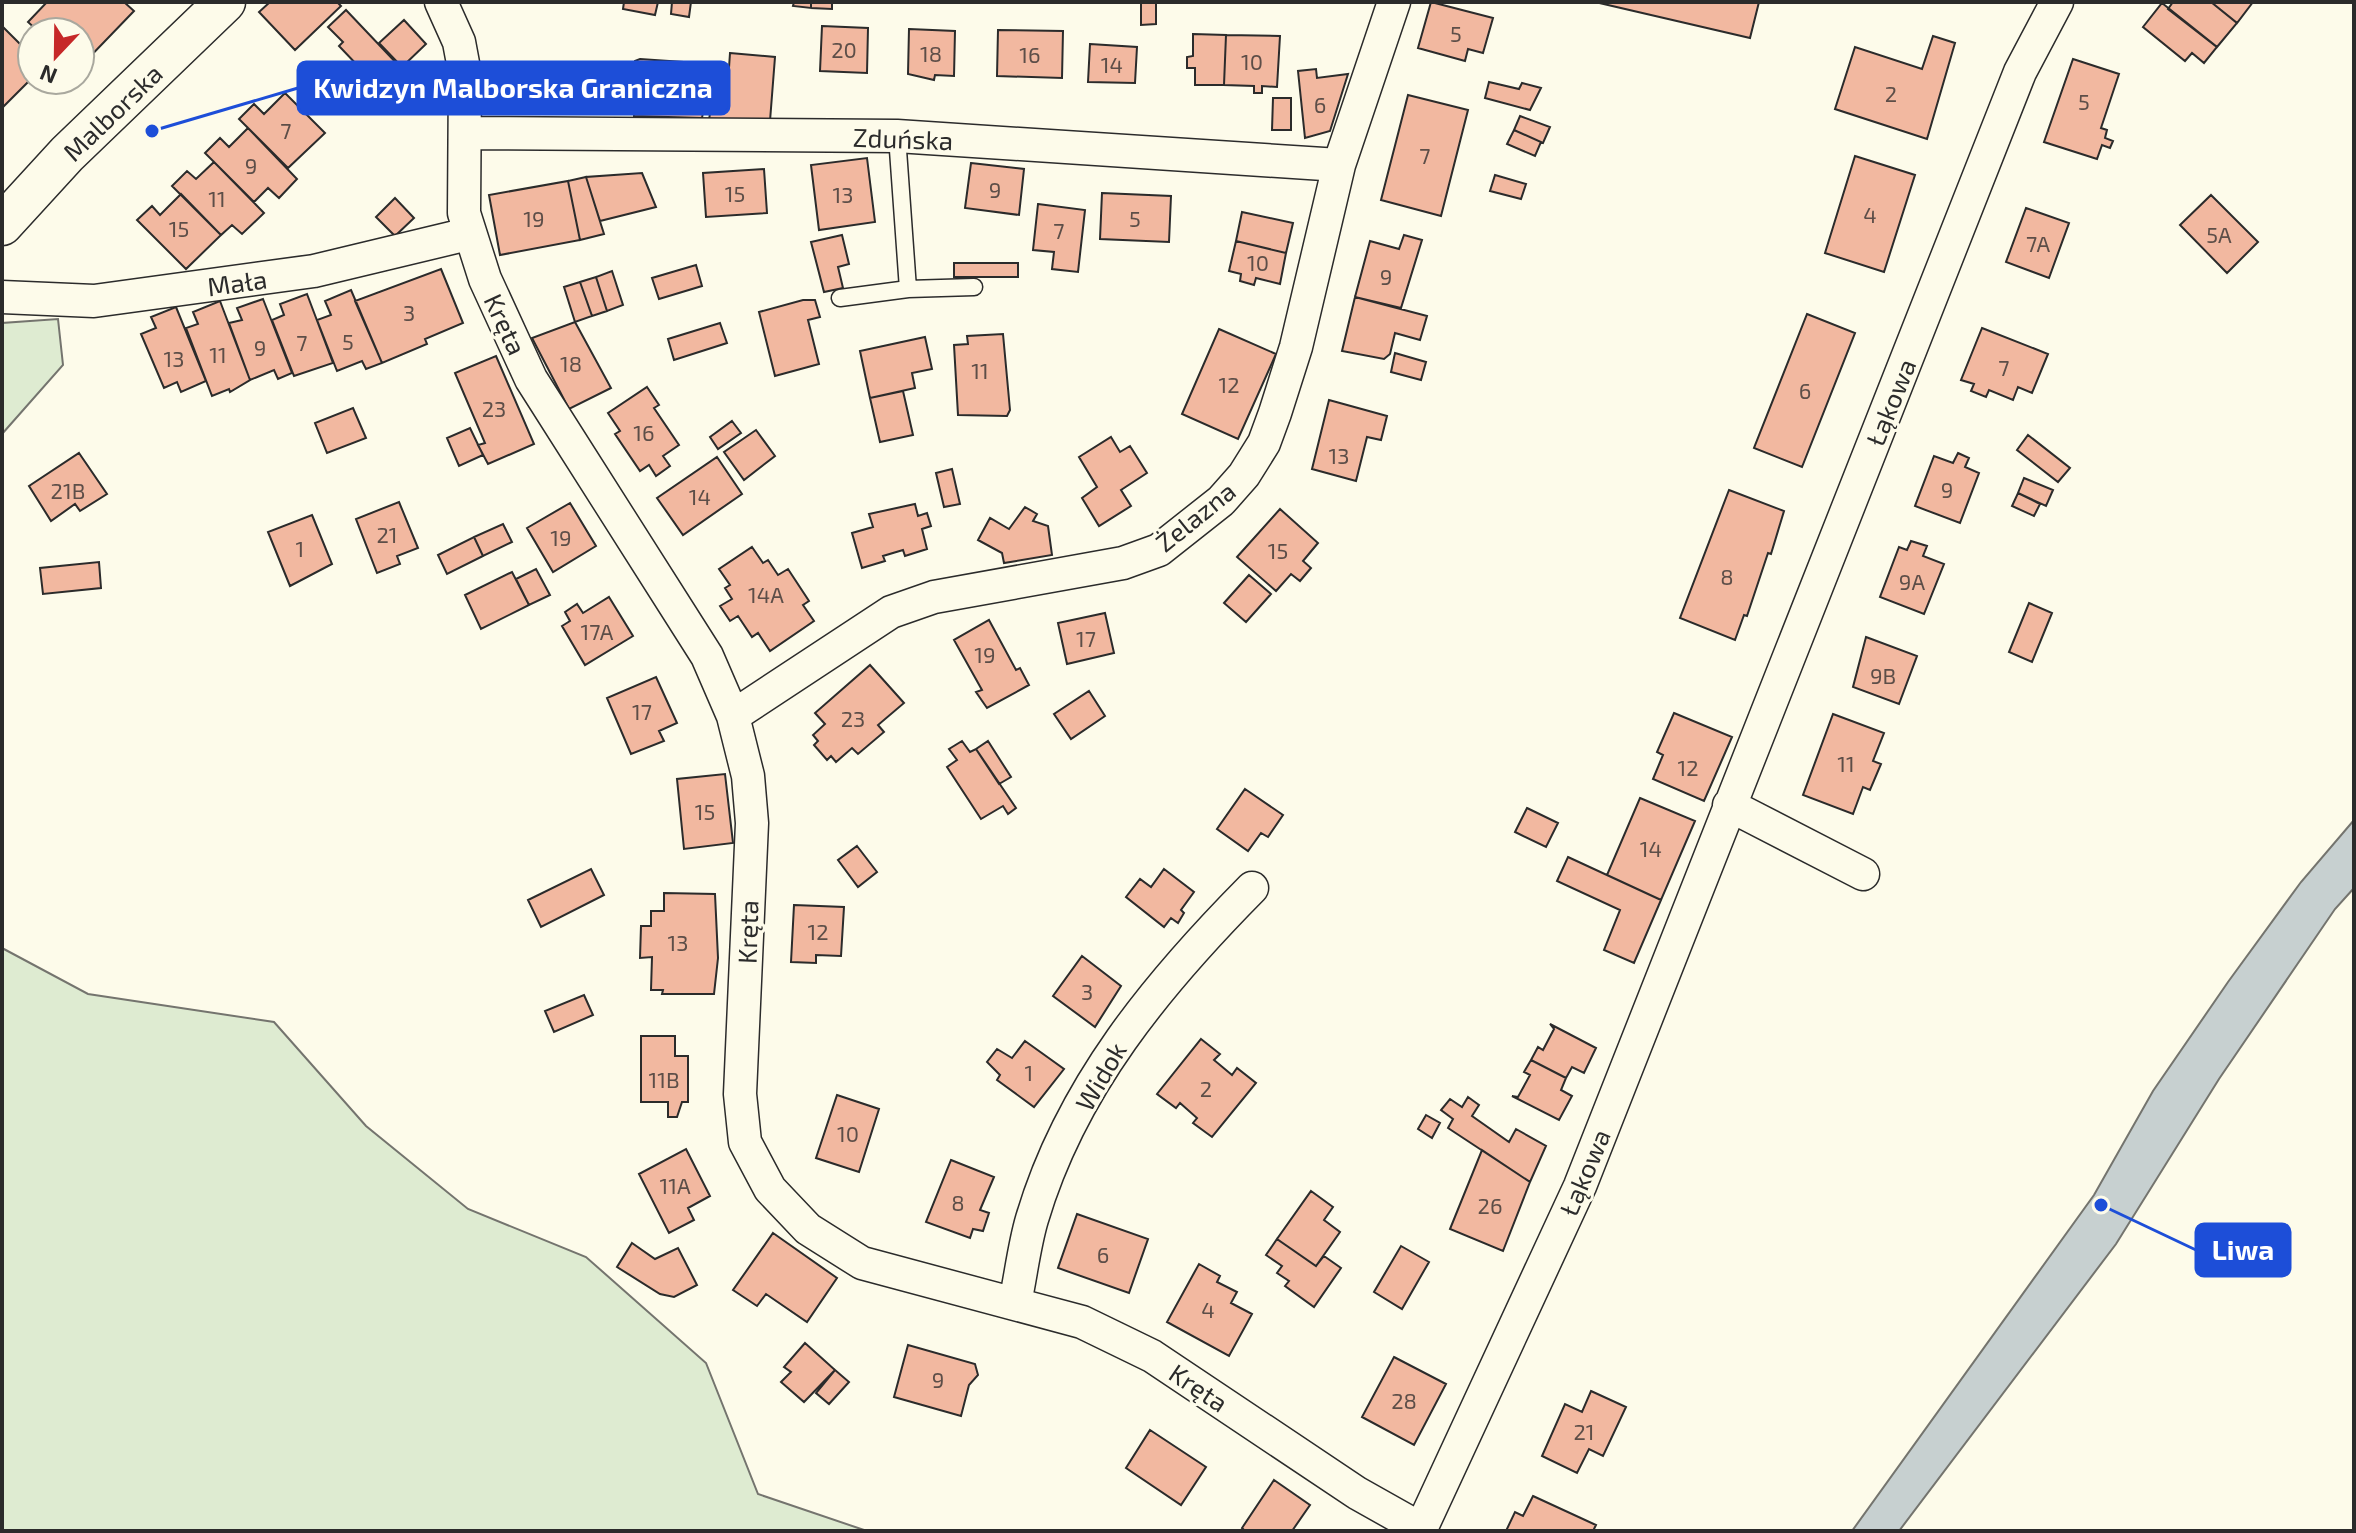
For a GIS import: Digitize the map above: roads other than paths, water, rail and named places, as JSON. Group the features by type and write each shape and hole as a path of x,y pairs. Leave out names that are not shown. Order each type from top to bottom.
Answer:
{"street":[{"name":"Malborska","path":"2,225 67,154 225,2"},
{"name":"Kręta","path":"441,2 459,42 465,74 464,213 468,234 531,379 707,656 733,716 748,776 752,823 740,1094 745,1142 770,1189 808,1229 862,1263 1082,1322 1152,1356 1357,1493 1420,1530"},
{"name":"Żelazna","path":"733,716 891,612 934,597 1123,563 1159,550 1221,501 1244,475 1264,443 1275,413 1296,347 1339,165 1394,2"},
{"name":"Łąkowa","path":"1420,1530 1580,1186 2020,72 2057,2"},
{"name":"Zduńska","path":"466,133 897,136 1339,165"},
{"name":"Mała","path":"2,297 94,301 298,274 468,234"},
{"path":"1729,805 1863,874"},
{"name":"Widok","path":"1015,1303 1032,1219 1053,1166 1105,1062 1138,1012 1181,959 1252,888"}],"lane":[{"path":"897,136 908,289"},
{"path":"840,298 908,289 974,287"}],"place":[{"name":"Kwidzyn Malborska Graniczna","path":"152,131"},
{"name":"Liwa","path":"2101,1205"}]}
